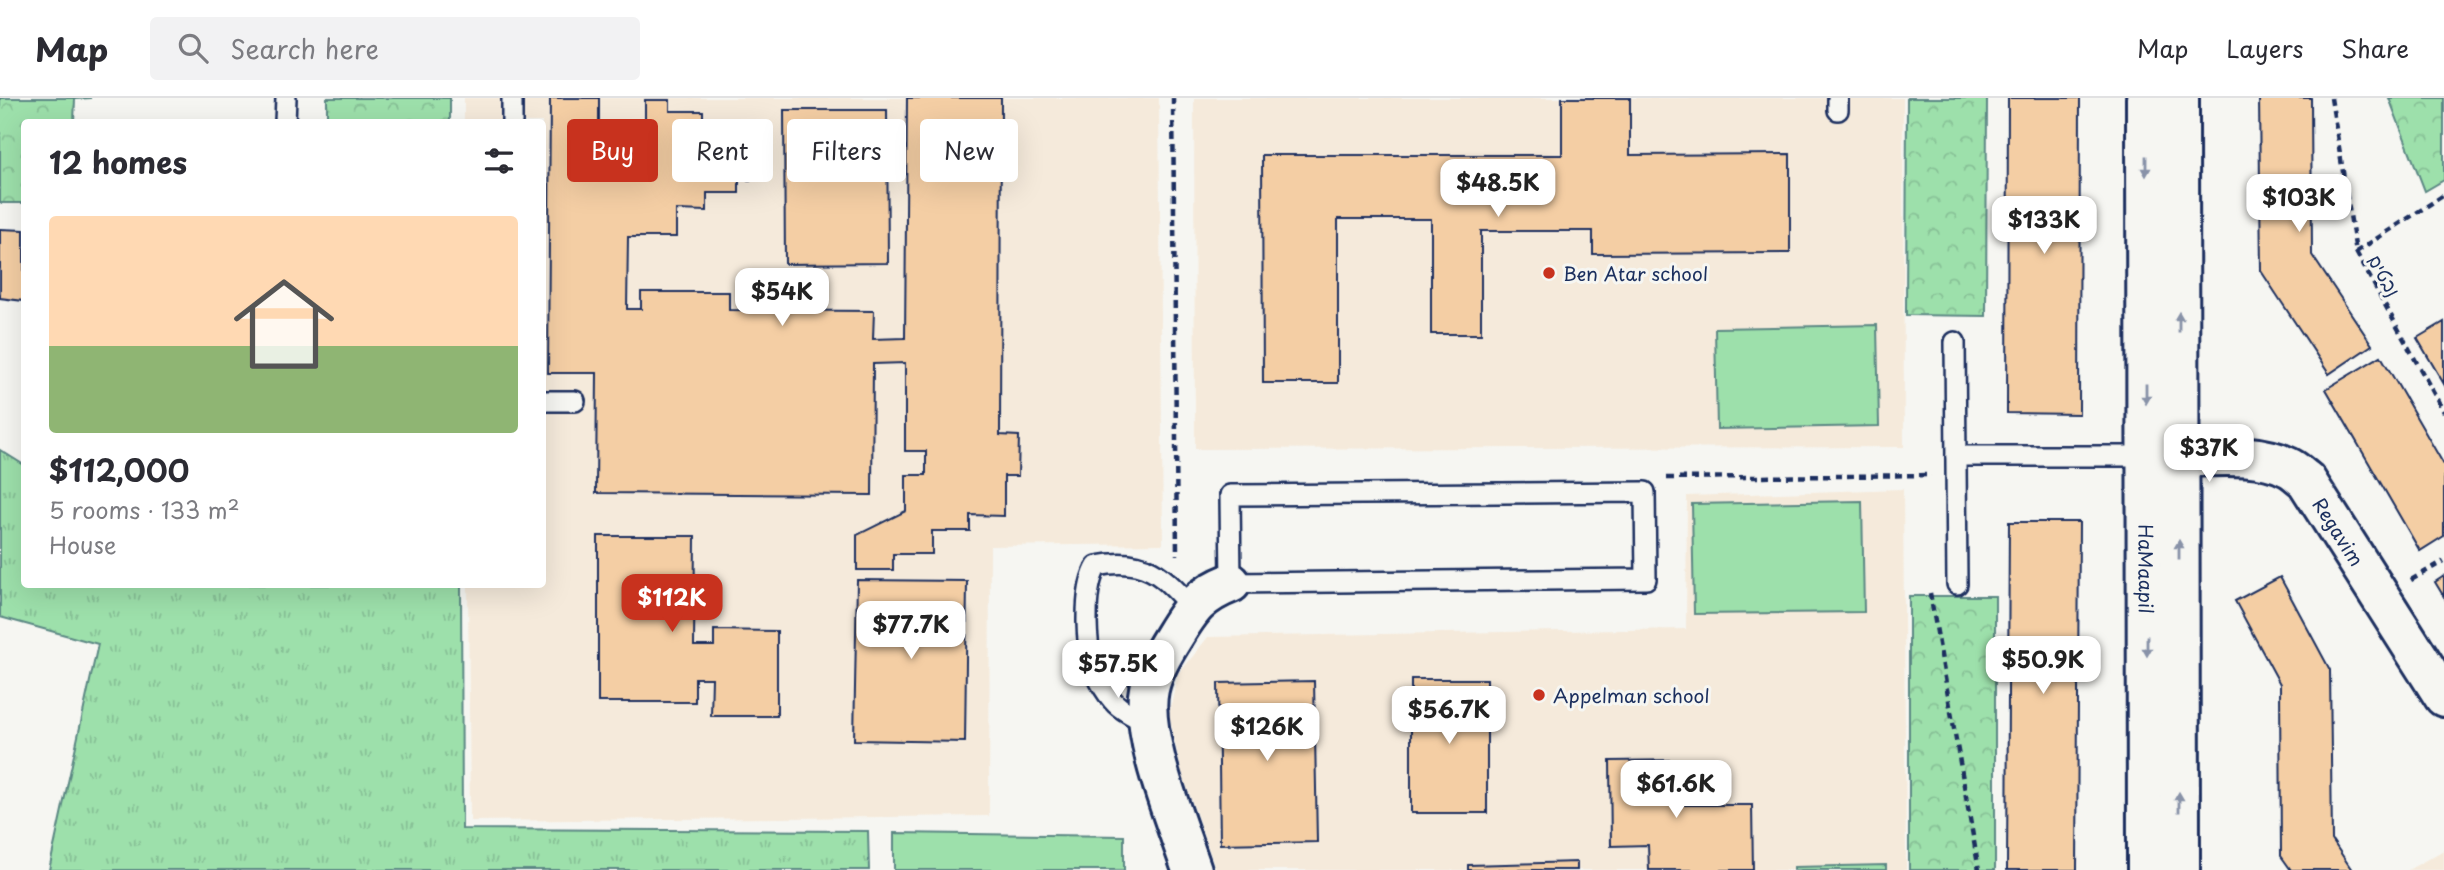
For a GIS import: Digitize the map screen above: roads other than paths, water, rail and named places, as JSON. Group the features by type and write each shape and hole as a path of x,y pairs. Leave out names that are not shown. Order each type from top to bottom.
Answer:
{"street":[{"name":"HaMaapil","path":"2146,98 2179,870"},
{"name":"HaMaapil","path":"2147,870 2179,98"},
{"name":"Regavim","path":"2163,456 2246,457 2266,460 2288,467 2306,480 2444,696"},
{"path":"1192,870 1152,747 1146,713 1149,688 1157,667 1184,619 1185,600 1231,583"}],"lane":[{"path":"285,119 286,98"},
{"path":"512,98 512,119"},
{"path":"1955,342 1957,584"},
{"path":"546,401 575,401"},
{"path":"1956,465 2163,456"},
{"path":"1646,492 1646,579 1231,583 1230,495 1646,492"},
{"path":"1148,724 1116,705 1090,658 1090,576 1097,566 1117,562 1142,566 1162,576 1185,600"}],"place":[{"name":"Ben Atar school","path":"1549,273"},
{"name":"Appelman school","path":"1539,695"}]}
